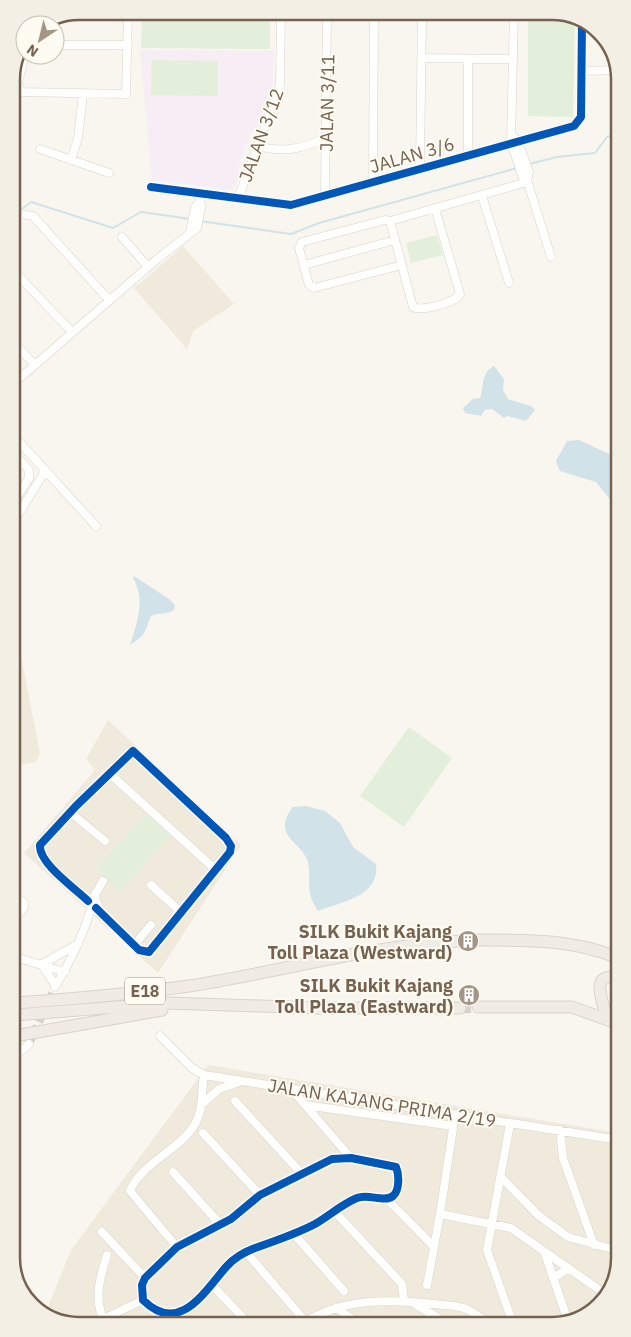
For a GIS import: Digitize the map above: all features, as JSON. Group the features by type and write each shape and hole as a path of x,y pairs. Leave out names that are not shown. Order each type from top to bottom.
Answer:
{"highway":[{"path":"478,940 525,940 562,944 597,949 611,955"},
{"name":"E18","path":"20,1003 116,995 189,986 401,947 459,941"},
{"path":"607,1018 599,987 601,981 606,977 611,977"},
{"path":"20,996 116,995"},
{"name":"E18","path":"20,1015 168,1003 194,1005 460,1008"},
{"path":"20,1035 194,1005"},
{"path":"478,1007 557,1005 572,1007 611,1020"}],"street":[{"path":"20,90 25,93 122,95 128,92 128,20"},
{"name":"JALAN 3/12","path":"238,199 280,85 281,20"},
{"name":"JALAN 3/11","path":"325,195 327,20"},
{"path":"373,181 374,20"},
{"path":"420,167 422,20"},
{"path":"514,20 515,143 551,257"},
{"name":"JALAN 3/6","path":"151,187 291,205 420,167 574,126 581,117 582,29"},
{"path":"65,45 128,44"},
{"path":"422,58 513,59"},
{"path":"468,59 468,154"},
{"path":"582,70 610,70"},
{"path":"71,160 78,138 83,94"},
{"path":"257,146 276,151 310,145 326,138"},
{"path":"40,149 108,173"},
{"path":"402,265 314,288 309,285 299,248 302,242 482,196 526,177"},
{"path":"20,377 193,229 200,193"},
{"path":"482,196 509,282"},
{"path":"390,221 413,307 417,310 456,300 460,298 460,294 435,208"},
{"path":"26,215 33,216 109,300"},
{"path":"122,237 148,267"},
{"path":"304,265 395,240"},
{"path":"20,277 72,332"},
{"path":"20,349 34,364"},
{"path":"20,443 96,526"},
{"path":"20,460 29,470 29,478 20,493"},
{"path":"20,512 45,471"},
{"path":"131,752 136,753 226,838 231,846 230,852 149,952 144,952 134,945 92,903 48,864 39,849 44,840 70,812 110,774 131,752"},
{"path":"110,774 216,870"},
{"path":"70,812 105,841"},
{"path":"42,964 56,986 78,944 92,903 103,882"},
{"path":"151,885 182,913"},
{"path":"20,900 24,903 24,907 20,913"},
{"path":"134,945 151,925"},
{"path":"42,964 78,944"},
{"path":"20,958 65,972"},
{"name":"JALAN KAJANG PRIMA 2/19","path":"160,1036 192,1068 204,1075 611,1139"},
{"path":"20,1052 29,1044"},
{"path":"178,1247 130,1191 133,1183 191,1129 201,1105 204,1075"},
{"path":"201,1105 219,1088 243,1081"},
{"path":"292,1090 351,1158"},
{"path":"235,1101 302,1174"},
{"path":"305,1104 453,1126"},
{"path":"427,1285 440,1214 454,1115"},
{"path":"510,1124 487,1250 511,1317"},
{"path":"560,1130 563,1158 594,1245"},
{"path":"203,1133 260,1195"},
{"path":"387,1199 397,1191 399,1173 396,1167 351,1158 332,1158 260,1195 241,1212 178,1247 145,1278 142,1285 143,1300 160,1314 178,1315 197,1304 213,1286 227,1265 245,1251 294,1234 362,1196 387,1199 433,1246"},
{"path":"172,1172 220,1224"},
{"path":"501,1177 538,1215 568,1237 611,1248"},
{"path":"334,1212 402,1284 408,1301 435,1317"},
{"path":"440,1214 516,1231 601,1291"},
{"path":"102,1232 145,1278"},
{"path":"294,1234 344,1291"},
{"path":"245,1251 301,1317"},
{"path":"544,1251 566,1315"},
{"path":"102,1317 98,1308 98,1282 107,1255"},
{"path":"553,1278 569,1268"},
{"path":"213,1286 242,1317"},
{"path":"114,1317 143,1300"},
{"path":"316,1317 336,1308 373,1301 408,1301 464,1308 479,1317"},
{"path":"336,1308 350,1317"}],"shaded area":[{"path":"140,50 274,51 273,84 258,125 249,136 239,164 239,178 232,190 152,180"},
{"path":"183,246 234,304 193,331 187,349 134,288"},
{"path":"494,366 504,379 503,390 508,399 531,406 535,410 526,421 507,416 504,418 492,409 485,410 481,416 465,413 463,408 473,399 480,398 485,376"},
{"path":"579,440 611,456 611,501 596,482 560,471 556,461 567,441"},
{"path":"134,576 175,605 174,610 171,612 151,616 144,633 130,645 140,603"},
{"path":"20,650 40,754 36,762 20,765"},
{"path":"108,720 241,845 158,973 24,853 95,770 86,759"},
{"path":"306,806 325,811 340,823 353,847 376,864 376,875 372,884 365,891 348,901 318,911 311,897 308,863 304,853 289,837 285,828 285,822 293,807"},
{"path":"208,1065 611,1132 611,1258 608,1277 601,1291 591,1302 575,1313 563,1316 75,1317 60,1314 48,1308 71,1250"}],"green space":[{"path":"142,20 270,20 270,49 141,48"},
{"path":"528,20 556,20 575,24 573,117 528,116"},
{"path":"152,60 218,61 218,96 151,95"},
{"path":"437,235 443,255 411,263 406,243"},
{"path":"409,727 452,758 404,827 360,796"},
{"path":"148,812 172,835 120,891 96,868"}],"waterway":[{"path":"529,164 557,157 595,153 607,137 611,136"},
{"path":"200,221 291,234 319,223 517,168"},
{"path":"20,211 31,202 113,228 141,212 191,219"}],"tunnel":[{"path":"459,941 478,940"},
{"path":"29,1044 55,987"},
{"path":"460,1008 478,1007"}],"cycle path":[{"path":"151,187 291,205 574,126 581,117 582,29"},
{"path":"88,901 51,867 45,860 40,845 76,806 133,751 226,838 231,846 230,852 149,952 139,950 96,908"},
{"path":"351,1158 396,1167 398,1182 397,1190 393,1196 385,1199 357,1198 308,1228 243,1253 230,1263 201,1297 191,1306 180,1312 169,1314 156,1310 143,1300 142,1285 145,1278 177,1247 231,1219 260,1195 332,1159 351,1158"}],"place":[{"name":"SILK Bukit Kajang Toll Plaza (Westward)","path":"468,941"},
{"name":"SILK Bukit Kajang Toll Plaza (Eastward)","path":"469,995"}]}
